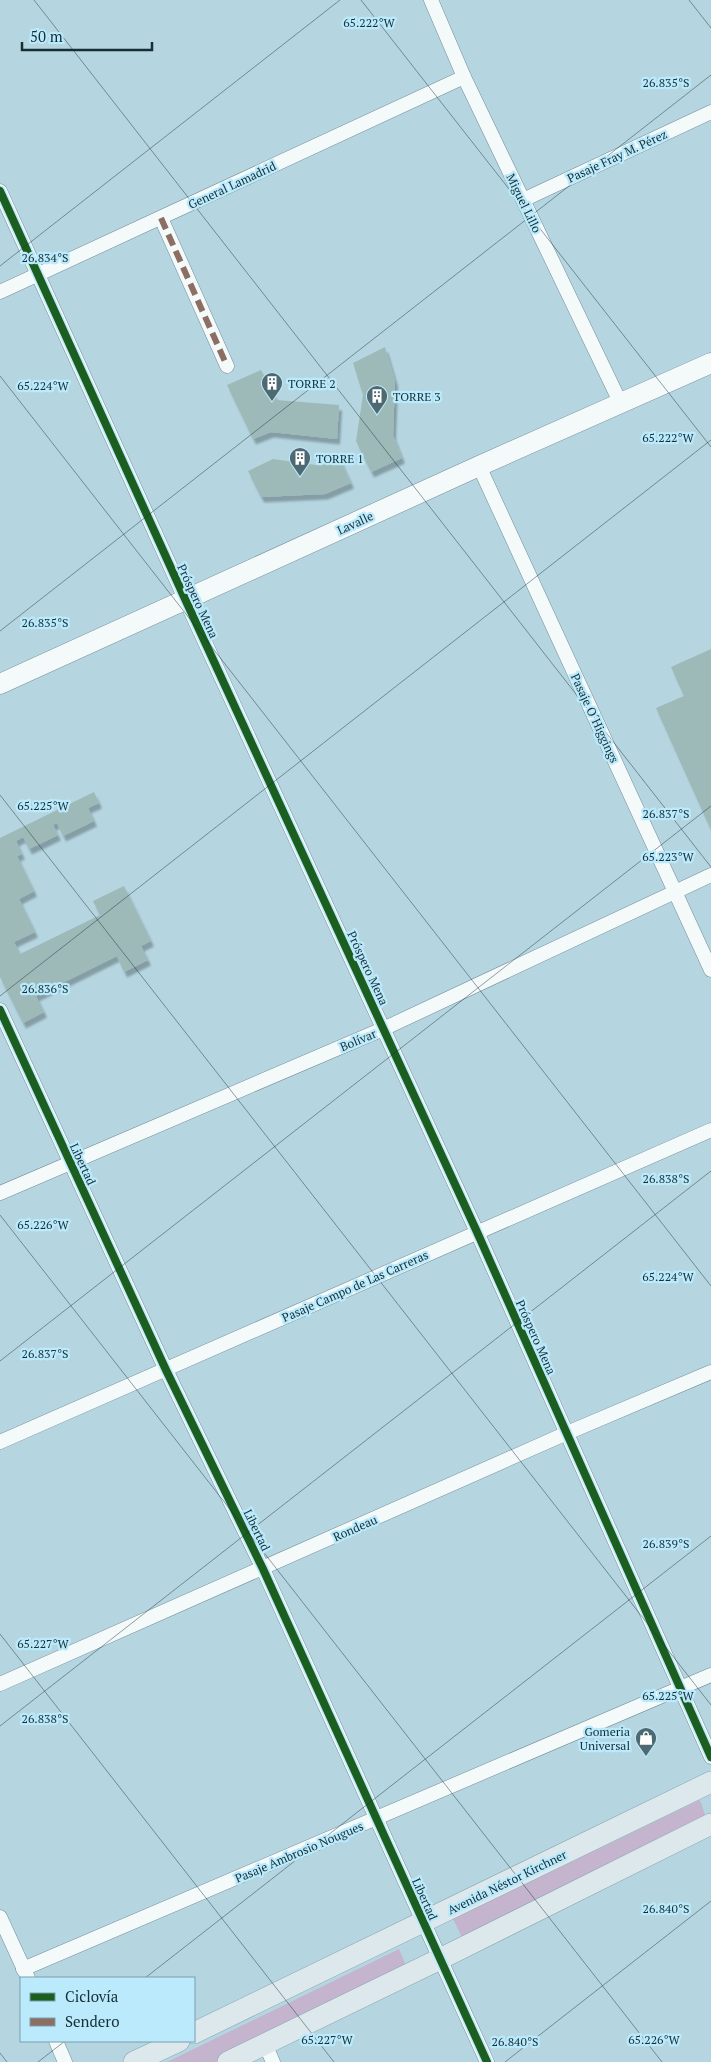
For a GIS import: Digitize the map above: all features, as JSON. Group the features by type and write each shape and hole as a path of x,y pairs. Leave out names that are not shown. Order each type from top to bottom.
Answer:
{"main road":[{"name":"Avenida Néstor Kirchner","path":"195,2034 711,1782"},
{"path":"228,2062 269,2053 440,1959 711,1824"},
{"path":"134,2062 177,2042"}],"street":[{"name":"Miguel Lillo","path":"430,0 464,77 621,404"},
{"name":"General Lamadrid","path":"0,292 464,77"},
{"name":"Pasaje Fray M. Pérez","path":"523,200 711,112"},
{"name":"Próspero Mena","path":"0,191 568,1433 711,1757"},
{"path":"161,218 227,366"},
{"name":"Lavalle","path":"0,684 186,601 479,466 711,363"},
{"name":"Pasaje O´Higgings","path":"479,466 711,970"},
{"name":"Bolívar","path":"0,1193 383,1029 711,875"},
{"name":"Libertad","path":"0,1010 166,1370 263,1569 487,2062"},
{"name":"Pasaje Campo de Las Carreras","path":"0,1442 711,1130"},
{"name":"Rondeau","path":"0,1684 568,1433 711,1372"},
{"name":"Pasaje Ambrosio Nougues","path":"25,1973 711,1674"},
{"path":"0,1917 25,1973"},
{"path":"56,2042 65,2062"}],"shaded area":[{"path":"700,1800 707,1821 463,1939 453,1919"},
{"path":"399,1949 407,1968 216,2062 167,2062"}],"building":[{"name":"TORRE 3","path":"385,347 395,381 393,435 402,458 371,472 356,441 363,395 353,363"},
{"name":"TORRE 2","path":"261,370 277,400 339,405 337,439 271,432 253,439 227,385"},
{"name":"TORRE 1","path":"339,457 351,483 325,494 261,497 248,471 273,459 316,465"},
{"path":"711,649 711,830 656,708 684,696 671,667"},
{"path":"94,792 99,803 88,808 94,821 63,836 57,823 53,825 58,835 29,849 23,837 16,841 22,854 17,856 34,891 19,899 35,932 14,942 20,954 100,915 93,901 124,886 151,941 141,946 148,960 124,972 117,956 36,996 44,1012 23,1023 0,977 0,838"}],"marked path":[{"path":"161,218 227,366"}],"cycle path":[{"path":"0,191 186,601 477,1232 711,1757"},
{"path":"0,1010 166,1370 263,1569 487,2062"}],"place":[{"name":"TORRE 2","path":"272,402"},
{"name":"TORRE 3","path":"377,415"},
{"name":"TORRE 1","path":"300,477"},
{"name":"Gomeria Universal","path":"646,1757"}]}
